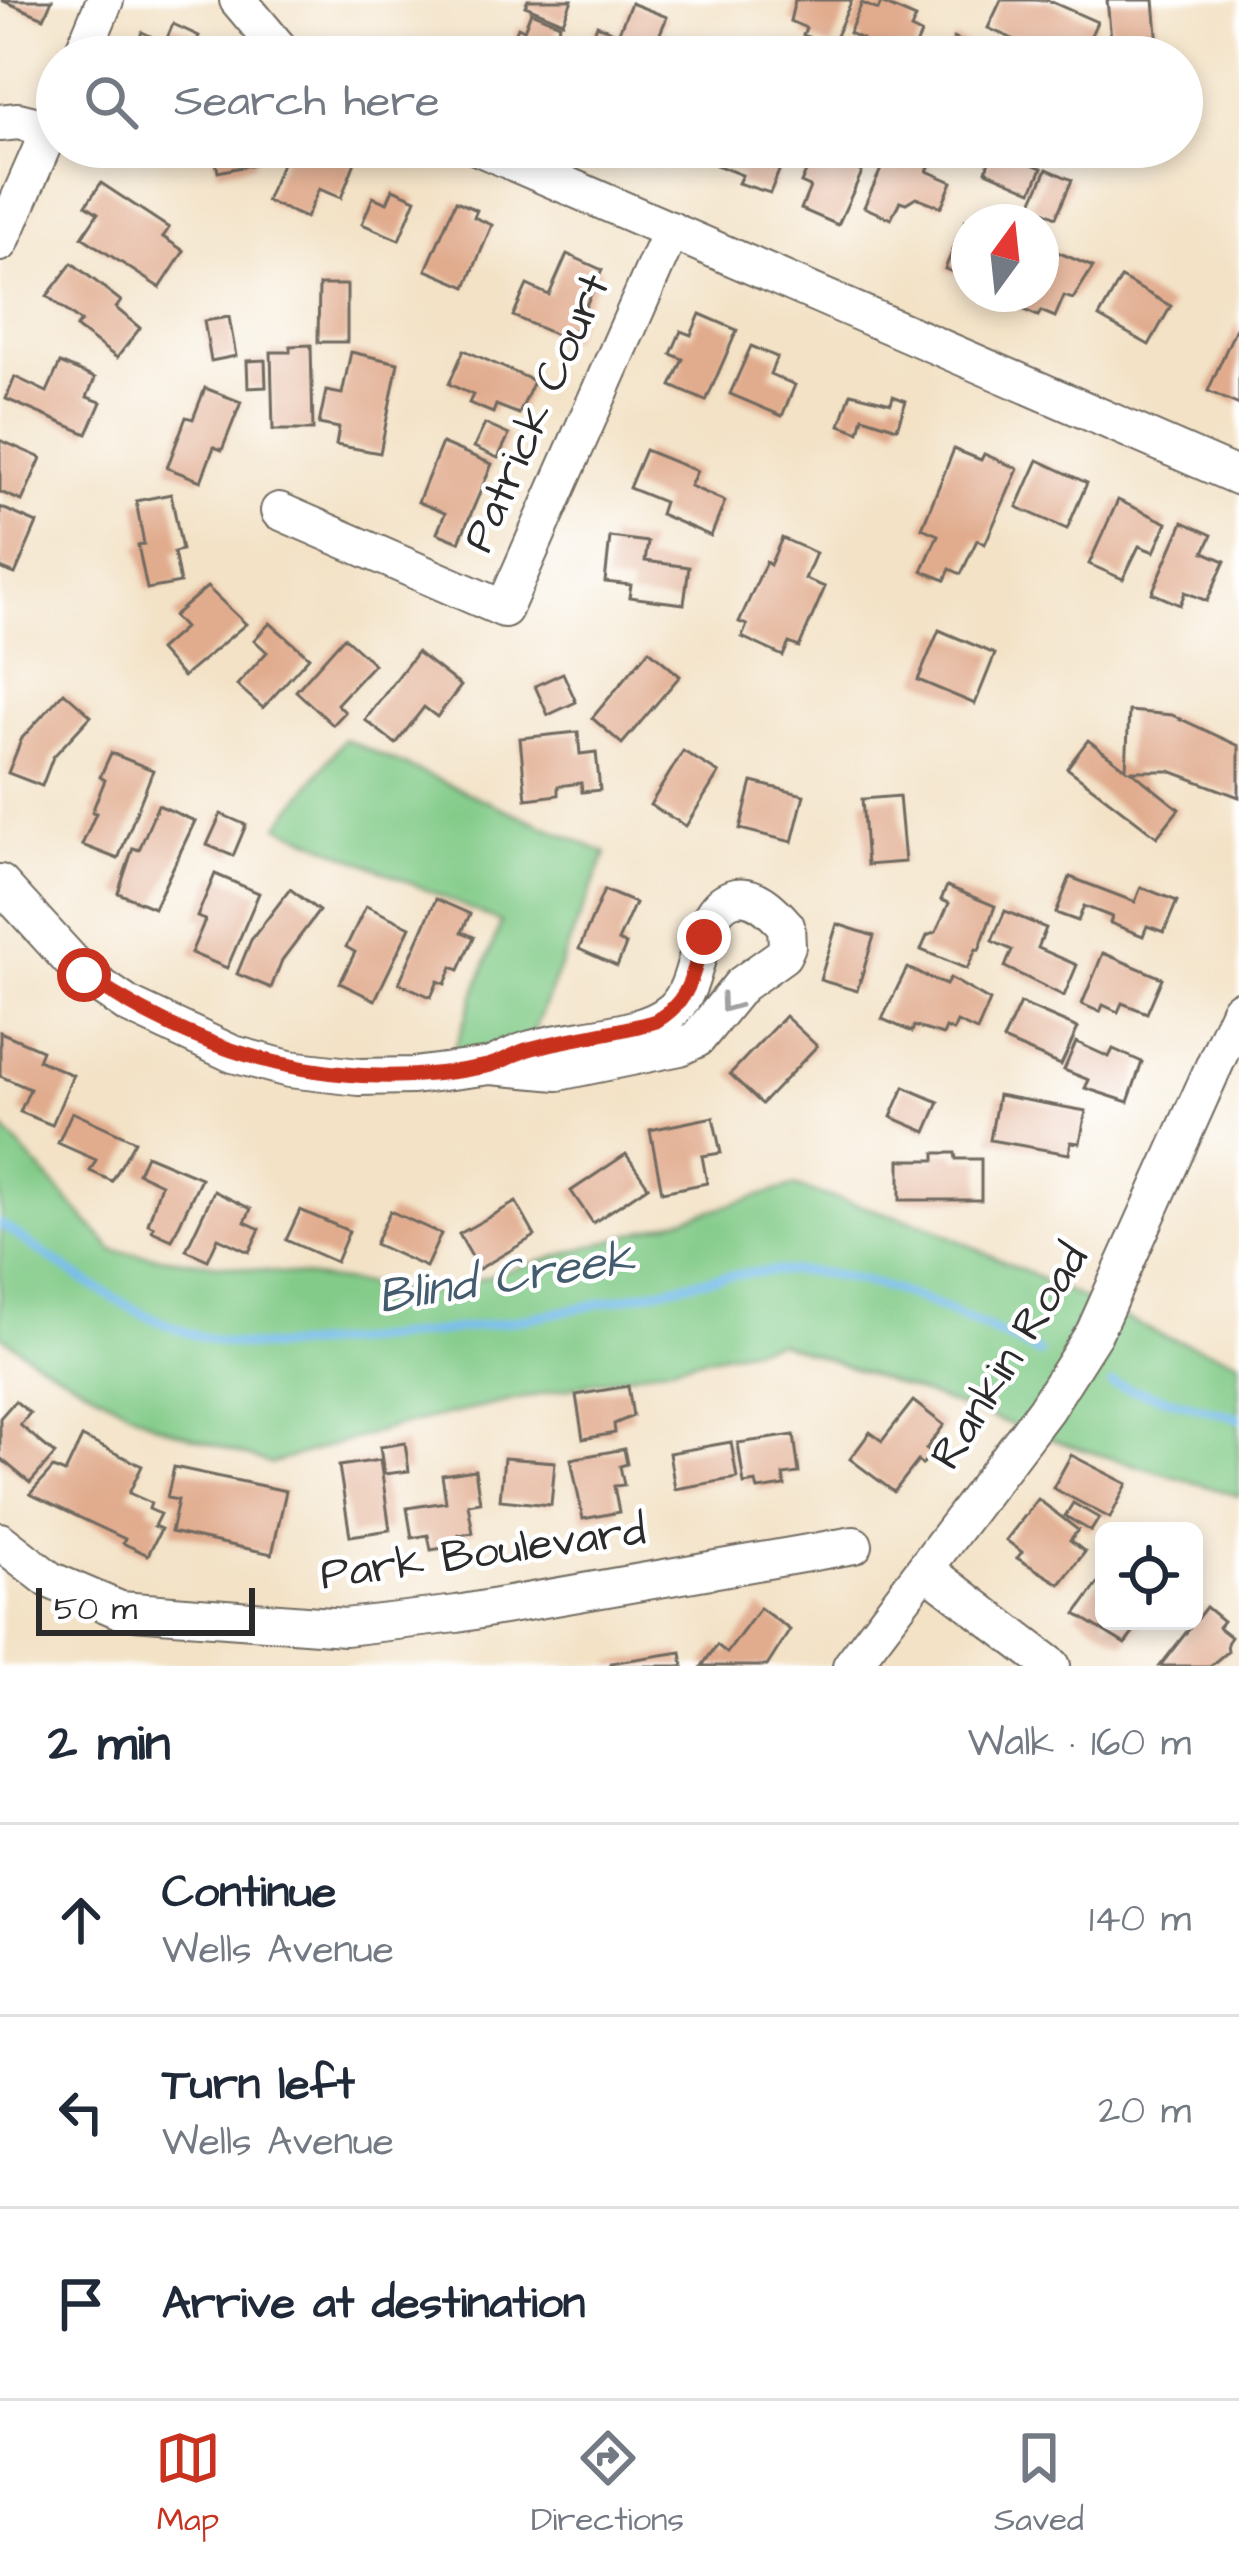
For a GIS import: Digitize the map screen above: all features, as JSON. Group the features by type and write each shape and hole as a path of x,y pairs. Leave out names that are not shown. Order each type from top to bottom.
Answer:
{"street":[{"path":"90,36 105,0"},
{"path":"238,0 268,36"},
{"path":"0,123 36,121"},
{"path":"0,244 36,160"},
{"path":"527,168 1239,477"},
{"name":"Patrick Court","path":"279,512 504,609 670,230"},
{"path":"0,883 84,975 128,1005 233,1054 289,1069 359,1078 491,1066 558,1072 680,1047 697,1039 752,976 783,955 786,926 758,901 731,898 711,919 694,980 670,1012 637,1027 526,1050 491,1066"},
{"name":"Rankin Road","path":"851,1666 1045,1410 1094,1334 1239,1010"},
{"name":"Park Boulevard","path":"0,1540 50,1580 120,1610 345,1627 457,1614 854,1545"},
{"path":"925,1569 1052,1666"}],"green space":[{"path":"344,739 606,853 526,1050 446,1072 501,922 279,826"},
{"path":"0,1125 114,1251 433,1293 793,1186 926,1225 1163,1336 1239,1360 1239,1496 1068,1445 778,1342 397,1426 270,1464 154,1424 34,1359 0,1335"}],"building":[{"path":"1,0 52,0 44,18"},
{"path":"528,0 572,0 563,22 525,6"},
{"path":"795,0 852,0 836,36 805,36 806,28 790,21"},
{"path":"1001,0 1047,0 1097,22 1091,36 1006,36 988,28"},
{"path":"1107,0 1154,0 1157,36 1111,36"},
{"path":"631,3 667,17 659,36 593,36 597,25 618,34"},
{"path":"862,3 878,10 881,3 916,18 911,29 921,34 856,36 849,33"},
{"path":"531,12 560,24 555,36 514,36 518,27 524,30"},
{"path":"173,24 199,36 168,36"},
{"path":"280,168 353,168 341,198 319,189 306,218 266,201"},
{"path":"724,168 780,168 770,193 738,183 742,175"},
{"path":"808,168 862,172 838,225 801,209 810,187 801,183"},
{"path":"882,168 928,168 952,182 941,207 916,197 900,201 891,219 864,207"},
{"path":"987,168 1042,168 1032,191"},
{"path":"1047,169 1072,180 1059,210 1059,204 1031,204"},
{"path":"101,183 169,228 163,237 184,251 160,288 82,237 98,213 86,205"},
{"path":"393,189 416,199 399,240 362,224 373,197 387,203"},
{"path":"456,201 477,210 474,217 492,225 466,287 426,270"},
{"path":"1059,253 1093,267 1073,299 1064,296 1059,308"},
{"path":"567,254 602,270 570,341 513,316 527,285 549,295"},
{"path":"72,263 121,301 116,308 140,328 117,358 76,327 81,322 47,296"},
{"path":"1121,278 1171,306 1149,345 1099,317"},
{"path":"319,285 347,285 347,342 318,342"},
{"path":"700,314 737,330 706,401 671,386 683,359 671,354 681,331 691,335"},
{"path":"229,317 236,356 211,361 204,321"},
{"path":"1239,321 1239,405 1208,391"},
{"path":"311,345 313,430 273,430 271,352"},
{"path":"751,346 777,357 770,374 795,385 782,416 730,394"},
{"path":"464,350 534,381 519,414 496,405 493,413 469,403 473,395 449,384"},
{"path":"351,352 398,363 380,453 336,445 339,428 319,424 326,391 342,394"},
{"path":"265,360 266,387 248,388 247,361"},
{"path":"60,363 95,378 87,397 101,402 87,434 6,399 15,377 47,392"},
{"path":"205,388 241,402 222,450 214,447 201,481 167,468 186,417 193,419"},
{"path":"851,393 891,403 893,396 906,401 897,428 863,417 859,432 840,425"},
{"path":"485,424 509,435 498,458 474,447"},
{"path":"0,440 41,458 22,501 0,492"},
{"path":"442,443 492,464 459,542 437,533 445,513 418,502"},
{"path":"954,449 981,460 984,454 1018,469 985,544 977,540 961,574 950,569 945,580 922,571 938,535 922,528"},
{"path":"645,450 697,471 690,486 725,501 711,536 660,514 664,502 629,488"},
{"path":"1038,460 1087,483 1067,529 1017,507"},
{"path":"171,494 182,550 174,552 180,583 147,589 136,501"},
{"path":"1118,500 1167,523 1154,552 1139,546 1123,579 1089,564"},
{"path":"0,507 37,523 15,574 0,568"},
{"path":"1183,522 1212,535 1204,552 1225,561 1207,601 1185,592 1180,605 1152,593"},
{"path":"610,537 648,542 645,561 689,567 684,604 629,597 631,585 605,582"},
{"path":"782,538 816,553 805,579 825,587 799,647 789,643 783,656 742,637 747,625 739,622"},
{"path":"207,587 246,624 183,677 159,650 184,628 173,616"},
{"path":"270,623 309,657 263,708 237,685 267,652 254,640"},
{"path":"939,630 995,654 975,704 918,680"},
{"path":"344,637 374,664 337,704 345,712 333,725 296,691"},
{"path":"649,650 680,676 622,744 592,718"},
{"path":"417,652 461,686 437,717 424,707 396,744 365,720"},
{"path":"563,673 576,702 548,715 535,686"},
{"path":"64,692 91,716 53,757 42,786 8,773 22,738"},
{"path":"1129,711 1172,715 1239,746 1239,797 1170,771 1131,771 1179,809 1157,837 1067,768 1088,740 1126,769"},
{"path":"578,732 580,754 596,752 600,790 582,792 581,783 558,786 558,795 526,799 520,738"},
{"path":"683,751 719,773 686,826 650,805"},
{"path":"111,753 153,770 118,859 82,845 96,813 92,812 105,780 100,777"},
{"path":"752,782 804,795 792,842 740,829"},
{"path":"899,796 905,862 867,865 862,799"},
{"path":"158,805 195,821 154,908 118,893 133,848 139,850"},
{"path":"221,814 246,825 233,856 207,845"},
{"path":"215,874 259,893 227,968 191,953 205,920 197,917"},
{"path":"1070,877 1135,902 1141,887 1177,901 1164,932 1147,926 1143,936 1084,906 1078,921 1056,913"},
{"path":"947,886 995,906 967,969 921,950 927,936 936,932 949,903 941,900"},
{"path":"290,889 319,911 282,960 271,988 237,974 251,940"},
{"path":"604,890 635,903 618,941 626,945 617,966 579,949"},
{"path":"436,899 470,914 462,932 474,937 459,970 452,967 445,984 438,981 431,997 399,983"},
{"path":"366,906 410,927 375,1000 340,983 355,952 346,947"},
{"path":"1005,911 1046,928 1038,948 1077,965 1064,996 1005,967 1012,950 992,941"},
{"path":"837,924 874,936 857,991 820,980"},
{"path":"1103,953 1162,978 1147,1013 1122,1003 1118,1012 1103,1005 1100,1012 1082,1004"},
{"path":"907,968 946,985 950,978 990,1001 977,1031 957,1022 953,1031 946,1028 943,1035 914,1026 912,1032 882,1019"},
{"path":"1020,1003 1078,1028 1061,1065 1003,1040"},
{"path":"785,1016 817,1046 762,1104 730,1074"},
{"path":"0,1032 42,1050 38,1060 73,1075 52,1125 20,1112 30,1089 0,1076"},
{"path":"1076,1042 1109,1057 1113,1049 1142,1062 1128,1102 1085,1088 1089,1080 1064,1070"},
{"path":"904,1087 939,1102 926,1132 891,1117"},
{"path":"998,1095 1086,1111 1080,1143 1071,1142 1069,1154 990,1140"},
{"path":"72,1112 135,1141 112,1181 90,1171 96,1160 58,1143"},
{"path":"713,1117 721,1153 702,1156 707,1183 662,1192 650,1130"},
{"path":"935,1153 981,1159 981,1200 900,1200 900,1160 935,1160"},
{"path":"626,1154 648,1186 593,1223 571,1191"},
{"path":"146,1155 201,1178 172,1240 152,1231 154,1227 148,1224 161,1184 138,1173"},
{"path":"214,1191 251,1209 245,1222 260,1229 249,1252 218,1238 208,1260 186,1250"},
{"path":"516,1202 535,1236 479,1269 459,1234"},
{"path":"300,1210 349,1231 336,1262 286,1240"},
{"path":"390,1211 441,1234 426,1267 375,1244"},
{"path":"628,1386 633,1416 614,1424 615,1433 583,1439 576,1395"},
{"path":"15,1401 30,1413 20,1425 55,1454 30,1483 0,1458 0,1418"},
{"path":"913,1401 944,1425 926,1449 931,1453 922,1465 918,1461 894,1492 850,1459 870,1432 882,1441"},
{"path":"794,1435 799,1473 783,1475 785,1486 758,1490 756,1482 744,1484 738,1443"},
{"path":"82,1437 142,1466 129,1493 151,1503 149,1509 160,1514 154,1526 161,1529 148,1555 123,1543 125,1539 30,1494 53,1468 65,1473"},
{"path":"731,1442 737,1478 675,1489 669,1453"},
{"path":"405,1443 409,1471 384,1474 380,1447"},
{"path":"624,1449 627,1464 620,1466 624,1485 614,1486 619,1512 583,1519 571,1459"},
{"path":"1071,1455 1127,1484 1110,1518 1053,1488"},
{"path":"504,1458 555,1462 551,1505 500,1500"},
{"path":"380,1460 390,1530 350,1536 339,1466"},
{"path":"174,1467 286,1491 272,1554 171,1532 178,1500 167,1498"},
{"path":"475,1470 480,1502 468,1504 473,1533 459,1535 461,1545 431,1550 428,1535 412,1538 407,1508 446,1502 442,1475"},
{"path":"1038,1499 1078,1530 1070,1540 1085,1552 1060,1584 1017,1558 1022,1552 1006,1540"},
{"path":"1073,1503 1099,1518 1091,1531 1065,1516"},
{"path":"1095,1588 1095,1626 1076,1614"},
{"path":"1206,1607 1223,1621 1218,1627 1231,1637 1228,1651 1210,1666 1160,1666 1188,1630 1203,1630"},
{"path":"760,1608 790,1630 767,1666 702,1666 717,1645 727,1653"},
{"path":"1102,1630 1135,1630 1125,1644"},
{"path":"681,1652 683,1666 610,1666 610,1663"}],"waterway":[{"name":"Blind Creek","path":"0,1224 146,1315 177,1329 242,1345 305,1345 444,1331 544,1315 718,1277 800,1271 855,1279 909,1295 1039,1353"},
{"name":"Blind Creek","path":"1112,1384 1239,1418"}],"route":[{"path":"84,975 128,1005 233,1054 289,1069 359,1078 413,1076 491,1066 526,1050 656,1021 687,993 704,937"}]}
